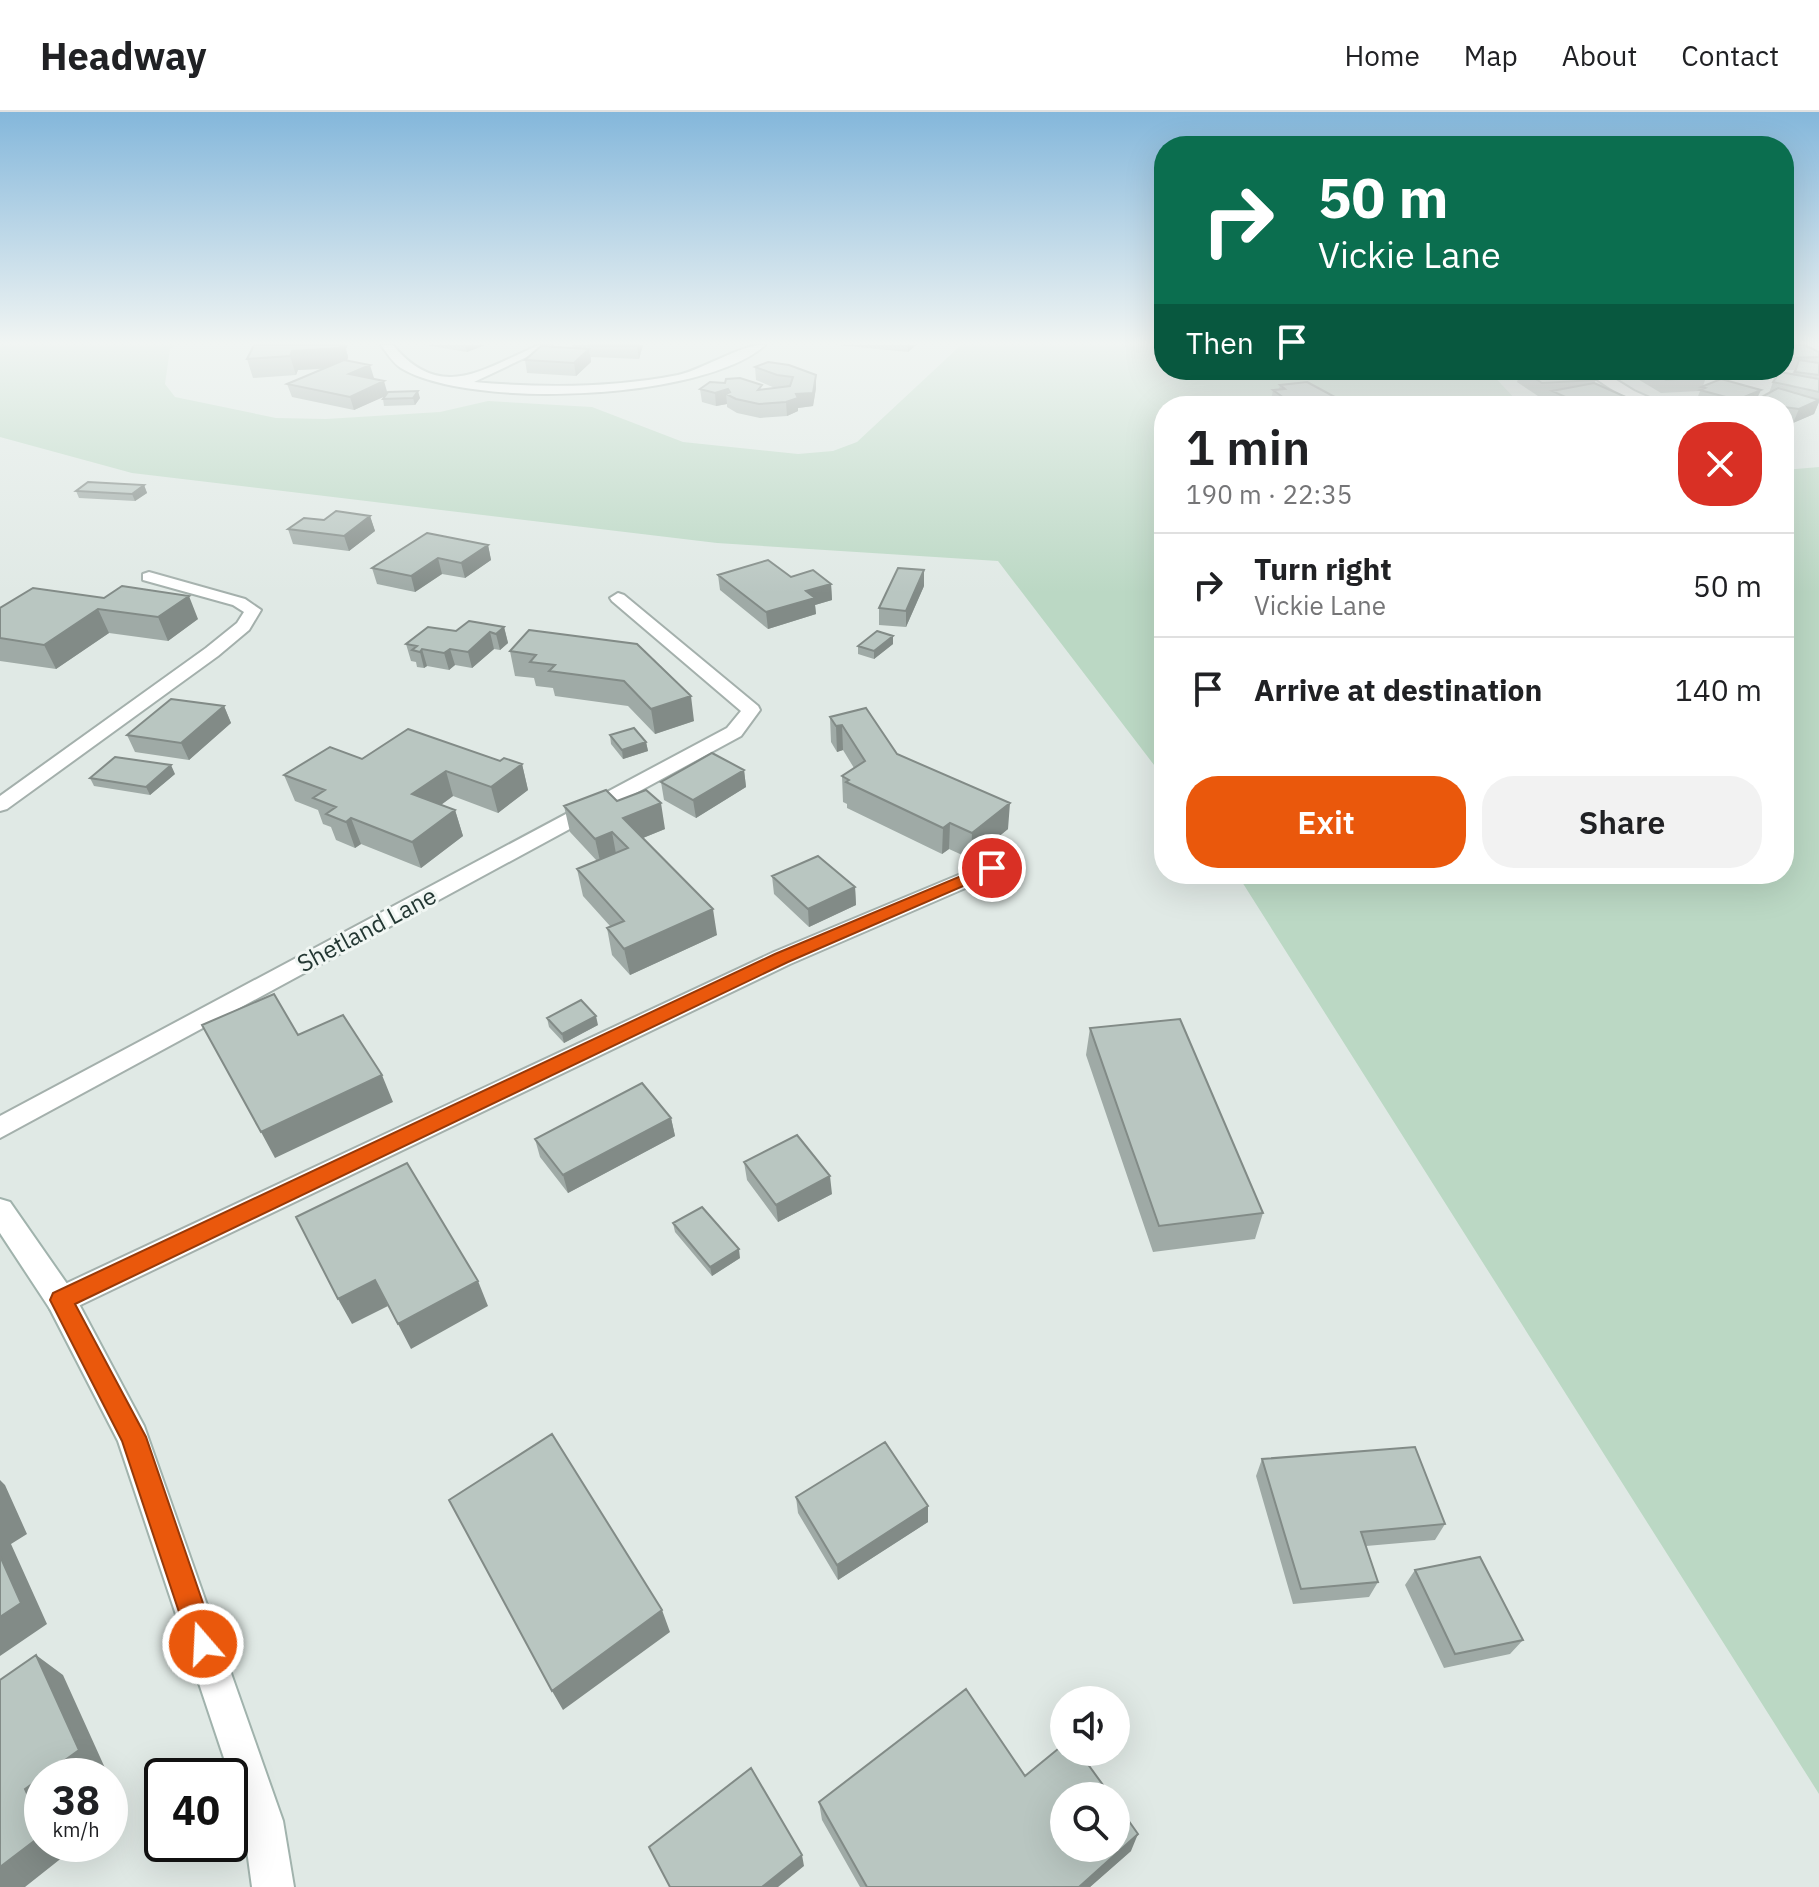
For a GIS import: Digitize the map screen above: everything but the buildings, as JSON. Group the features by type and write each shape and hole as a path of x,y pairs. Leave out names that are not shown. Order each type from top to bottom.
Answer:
{"street":[{"path":"0,805 212,652 243,626 253,610 239,602 149,577"},
{"name":"Shetland Lane","path":"0,1128 734,732 751,710 618,598"},
{"path":"61,1300 782,958 992,868"},
{"path":"0,1210 61,1300 133,1437 263,1821 273,1887"}],"green space":[{"path":"0,428 646,428 683,442 798,454 833,451 857,442 872,428 1154,428 1154,765 998,561 717,543 132,473 0,437"},
{"path":"1819,467 1819,1794 1243,884 1794,884 1794,469"}],"route":[{"path":"203,1644 133,1437 61,1300 782,958 992,868"}]}
